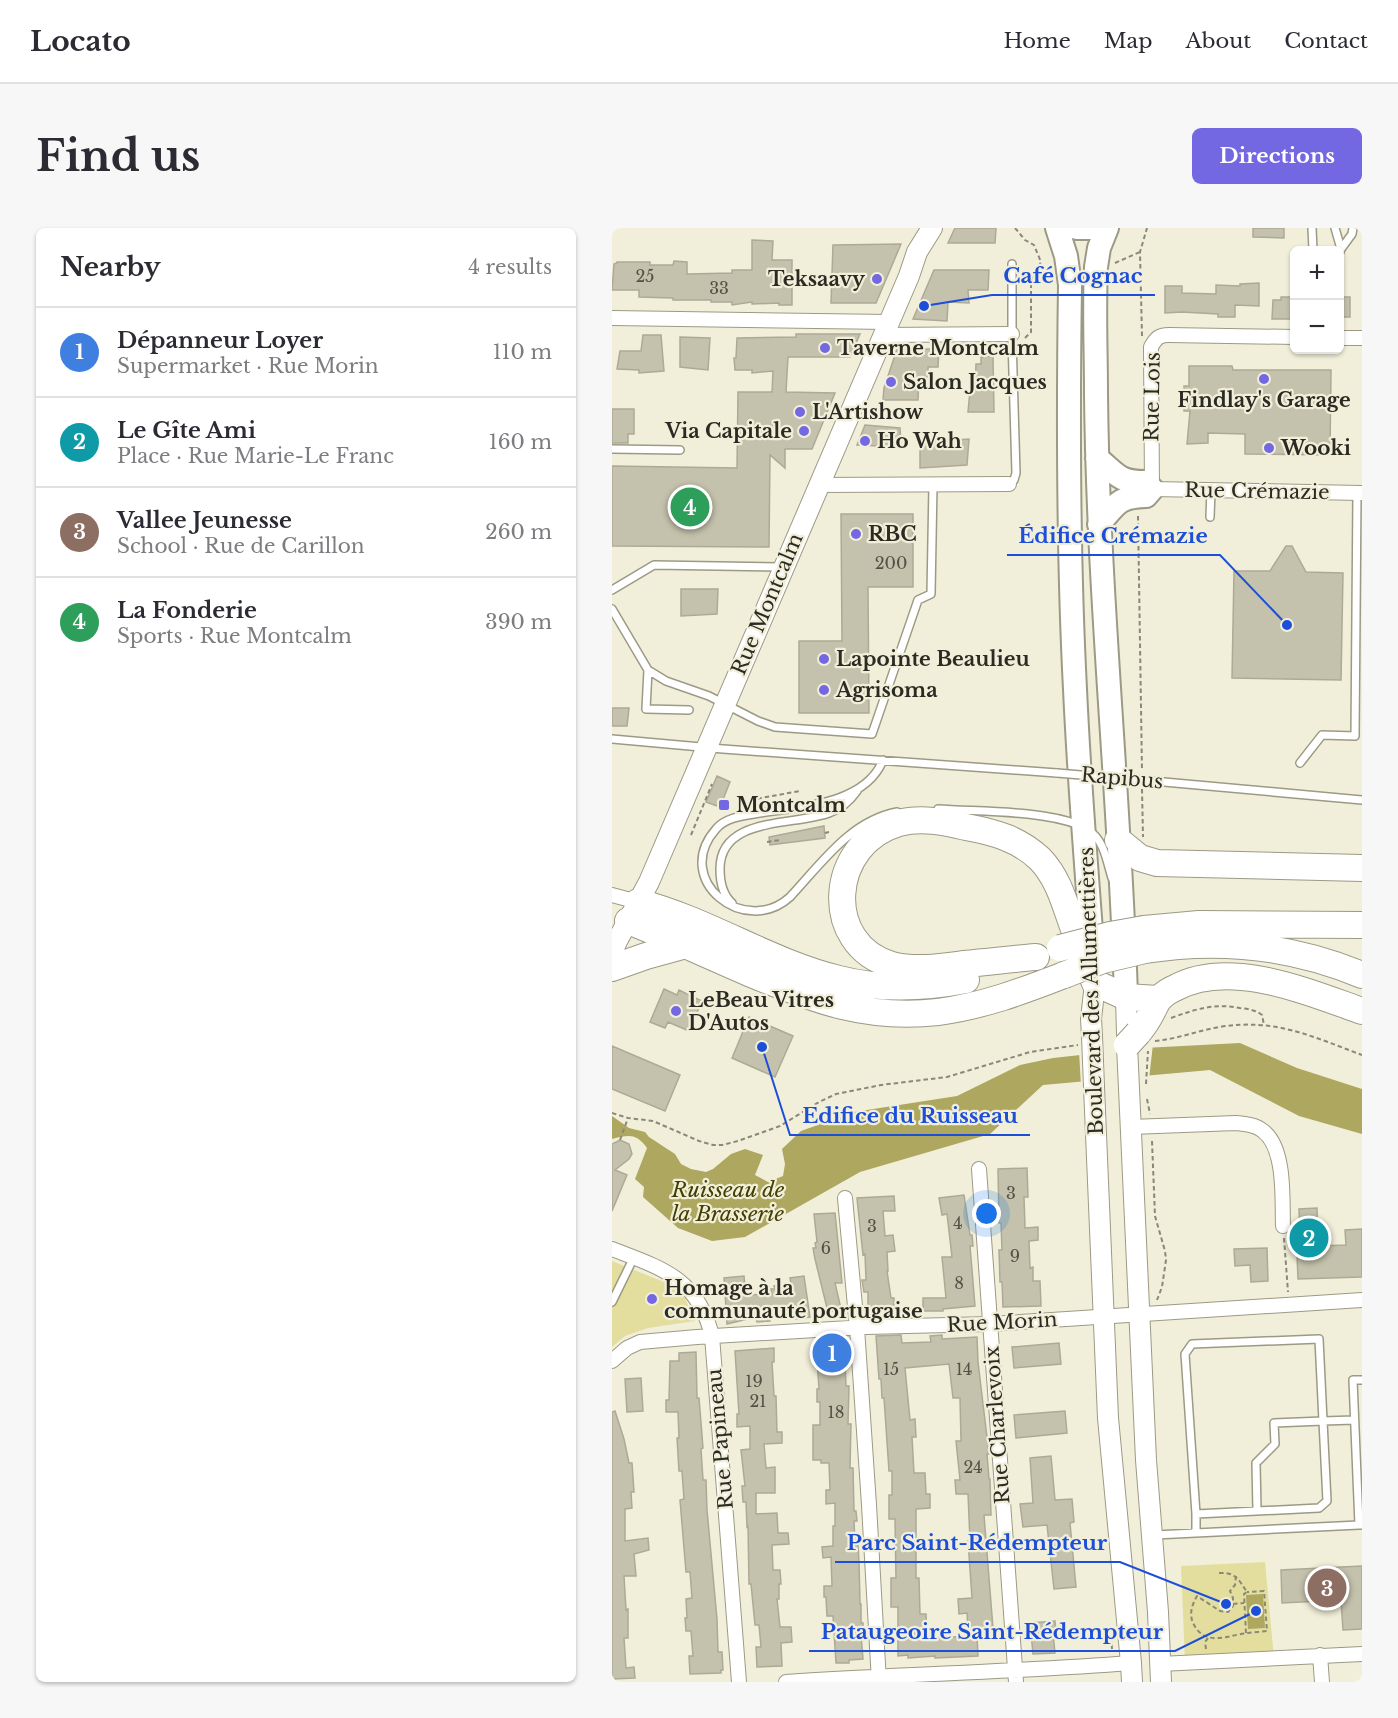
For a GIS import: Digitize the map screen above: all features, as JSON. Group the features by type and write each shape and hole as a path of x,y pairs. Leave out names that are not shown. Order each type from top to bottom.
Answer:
{"highway":[{"path":"1036,957 917,968 893,965 871,955 850,929 844,912 842,895 846,871 864,843 893,825 908,822 936,822 994,833 1014,840 1041,860 1056,881 1095,982 1126,998 1163,1009"},
{"path":"1118,840 1140,858 1162,864 1362,868"},
{"path":"626,913 670,911 812,971 839,980 870,985 906,987 952,982 994,973 1060,948 1096,938 1145,939 1267,948 1317,959 1361,973"},
{"path":"626,913 686,945 800,994 838,1006 882,1012 927,1013 974,1006 1020,992 1103,960 1145,939 1210,924 1362,925"},
{"path":"612,968 686,945"},
{"path":"1137,1040 1148,1019 1163,1009 1175,988 1192,980 1207,977 1224,976 1289,986 1362,1011"}],"main road":[{"name":"Rue Montcalm","path":"915,228 917,252"},
{"name":"Rue Montcalm","path":"612,954 626,913 649,882 909,276 917,252 932,228"},
{"name":"Boulevard des Allumettières","path":"1057,228 1066,256 1070,285 1071,574 1076,720 1095,982 1088,1040 1094,1087 1108,1418 1132,1673"},
{"path":"1077,228 1093,228"},
{"name":"Boulevard des Allumettières","path":"1107,228 1099,248 1096,274 1099,524 1126,998 1137,1040 1137,1084 1131,1126 1138,1314 1161,1673"},
{"path":"1097,458 1124,479 1130,482 1145,482 1152,489 1146,496 1121,499 1099,524"}],"street":[{"path":"612,318 1012,336"},
{"name":"Rue Lois","path":"1152,489 1151,347 1155,339 1160,335 1290,337"},
{"path":"1344,338 1362,338"},
{"path":"819,485 1010,484"},
{"name":"Rue Crémazie","path":"1152,489 1359,493"},
{"path":"612,895 626,913"},
{"path":"1131,1126 1246,1124 1262,1130 1268,1135 1278,1158 1283,1226"},
{"name":"Rue Charlevoix","path":"979,1169 1016,1676"},
{"path":"845,1198 857,1328 879,1679"},
{"name":"Rue Papineau","path":"612,1250 666,1271 690,1290 705,1314 712,1336 739,1682"},
{"name":"Rue Morin","path":"612,1361 627,1348 640,1342 712,1336 990,1324 1362,1300"},
{"path":"1161,1673 1320,1655 1362,1654"},
{"path":"1320,1655 1322,1682"},
{"path":"786,1682 1132,1673"}],"lane":[{"path":"1312,228 1312,246"},
{"path":"1335,228 1339,246"},
{"path":"1344,246 1352,234 1353,228"},
{"path":"1010,484 1016,473 1012,264"},
{"path":"612,450 680,450"},
{"path":"612,609 648,670 666,681 695,691 775,727 872,734 918,600 931,594 933,485"},
{"path":"1210,517 1211,489"},
{"path":"1300,763 1322,735 1355,736 1359,493"},
{"path":"612,590 654,565 783,567"},
{"path":"648,670 646,709 689,711"},
{"name":"Rapibus","path":"612,740 1057,773 1362,800"},
{"path":"740,908 731,903 725,895 721,875 722,857 732,840 739,834 755,828 831,812 845,804 870,780 883,760"},
{"path":"858,790 824,802 735,818 720,825 707,842 702,862 706,882 714,893 728,904 759,911 772,909 784,903 851,833 871,820 902,811"},
{"path":"932,809 1041,816 1065,820 1084,828 1095,834 1100,842 1121,906"},
{"path":"840,843 879,832"},
{"path":"612,1302 634,1257"},
{"path":"1196,1514 1318,1508 1327,1501 1319,1339 1192,1344 1185,1354 1196,1533"},
{"path":"1152,1536 1360,1525 1359,1453 1353,1380 1362,1380"},
{"path":"1257,1511 1256,1463 1275,1444 1274,1423 1357,1422"}],"path":[{"path":"1012,336 1026,338 1031,332 1031,281 1041,262 1034,245 1025,240 1015,228"},
{"path":"1111,265 1140,252 1147,228"},
{"path":"1037,270 1053,276 1051,282"},
{"path":"1138,513 1142,772"},
{"path":"691,835 712,784"},
{"path":"1142,784 1143,843"},
{"path":"750,800 800,791"},
{"path":"825,833 829,832"},
{"path":"767,842 780,840"},
{"path":"1163,1009 1221,1005 1257,1011 1262,1015 1264,1025"},
{"path":"1137,1084 1137,1040 1163,1040 1219,1028 1264,1025 1285,1028 1362,1055"},
{"path":"612,1113 628,1118 653,1121 699,1141 722,1145 780,1126 836,1094 881,1085 947,1077 1030,1052 1088,1040"},
{"path":"620,1138 628,1118"},
{"path":"1151,1133 1155,1216 1166,1251 1165,1276 1158,1298"},
{"path":"1283,1226 1288,1304"},
{"path":"1219,1573 1228,1572 1236,1576 1247,1592"},
{"path":"1236,1576 1235,1585 1230,1591 1233,1604 1228,1611 1220,1611 1197,1596 1191,1607 1192,1620 1198,1632 1208,1638 1227,1638 1267,1631 1264,1592 1247,1592"},
{"path":"1246,1633 1244,1594 1247,1592"},
{"path":"1233,1604 1244,1603"}],"shaded area":[{"path":"612,1261 669,1284 684,1296 695,1321 648,1328 625,1336 612,1347"},
{"path":"1265,1562 1274,1658 1185,1662 1181,1566"}],"water":[{"name":"Ruisseau de la Brasserie","path":"1240,1043 1297,1068 1362,1089 1362,1134 1299,1116 1210,1070 1043,1085 990,1134 860,1172 745,1237 712,1241 678,1228 643,1197 644,1187 635,1179 647,1148 643,1143 632,1136 612,1139 612,1116 629,1128 645,1132 675,1154 681,1164 706,1172 731,1154 745,1149 763,1155 755,1175 768,1182 783,1176 785,1164 782,1149 801,1131 854,1112 957,1096 1020,1065 1053,1058 1144,1048"},
{"path":"1263,1594 1265,1628 1248,1629 1246,1595"}],"pier":[{"path":"1153,1044 1149,1079 1081,1085 1079,1052"}],"building":[{"path":"955,228 996,228 995,243 948,243"},
{"path":"1253,228 1284,228 1284,238 1253,237"},
{"path":"752,240 773,241 772,260 792,260 792,305 752,304 752,302 732,305 732,302 711,302 711,300 639,297 639,290 612,290 614,264 617,262 673,265 674,261 687,262 687,274 752,270"},
{"path":"901,244 876,303 831,303 833,245"},
{"path":"934,270 989,270 988,290 968,290 969,303 948,302 947,321 913,319"},
{"path":"1259,283 1259,306 1235,305 1235,317 1218,317 1218,314 1165,313 1165,286 1182,286 1182,293 1216,294 1216,285 1240,286 1240,284"},
{"path":"1281,297 1290,297 1290,319 1272,319 1273,300 1281,300"},
{"path":"1344,297 1350,297 1350,317 1344,317"},
{"path":"796,334 860,334 850,357 788,357 786,392 835,393 812,449 785,449 785,468 770,455 769,547 612,546 612,466 737,468 738,392 772,392 773,371 752,373 752,370 735,370 737,338 796,337"},
{"path":"643,335 661,335 664,371 639,373 639,370 617,369 620,351 641,351"},
{"path":"680,337 710,338 708,370 680,367"},
{"path":"897,349 939,349 938,367 928,367 928,377 919,378 918,400 883,400 884,388"},
{"path":"993,356 994,412 968,412 970,390 975,390 976,364 981,364 981,357"},
{"path":"1189,366 1232,366 1233,370 1331,370 1330,455 1245,454 1245,434 1208,433 1208,443 1187,444 1190,411 1184,411 1184,386 1189,386"},
{"path":"612,409 634,409 634,434 628,434 628,443 612,443"},
{"path":"865,425 900,428 901,447 857,445"},
{"path":"926,437 940,437 940,441 969,439 967,465 920,468 920,441 925,441"},
{"path":"841,514 913,514 913,587 868,587 869,713 799,713 799,641 842,641"},
{"path":"1286,546 1292,546 1306,572 1343,573 1341,680 1232,678 1234,571 1270,571"},
{"path":"681,589 718,589 717,614 681,616"},
{"path":"612,708 629,708 627,726 612,726"},
{"path":"717,776 730,782 720,807 706,802"},
{"name":"Montcalm","path":"824,826 825,838 770,845 769,837"},
{"name":"LeBeau Vitres D'Autos","path":"664,989 677,995 679,990 702,1001 689,1031 668,1022 665,1028 650,1022"},
{"path":"749,1017 793,1036 775,1077 732,1058"},
{"path":"612,1046 680,1075 665,1111 612,1089"},
{"path":"620,1140 629,1144 632,1154 615,1170 627,1175 612,1211 612,1144"},
{"path":"1027,1168 1028,1197 1024,1197 1025,1228 1038,1227 1038,1240 1029,1241 1030,1268 1033,1267 1033,1281 1040,1281 1041,1306 1003,1307 1002,1282 1000,1282 999,1250 1002,1250 998,1169"},
{"path":"964,1195 970,1235 972,1235 973,1246 970,1246 975,1306 943,1309 943,1311 923,1311 923,1298 946,1298 942,1257 952,1257 947,1214 942,1215 939,1198"},
{"path":"894,1196 895,1211 883,1211 885,1236 893,1235 895,1251 887,1252 887,1271 891,1298 894,1298 894,1309 868,1310 868,1292 864,1292 862,1280 866,1280 865,1254 863,1255 857,1198"},
{"path":"1317,1208 1318,1246 1346,1245 1345,1230 1362,1229 1362,1277 1298,1279 1297,1255 1301,1255 1299,1209"},
{"path":"835,1213 842,1283 835,1283 841,1309 828,1312 813,1248 816,1248 815,1243 817,1242 814,1214"},
{"path":"1267,1248 1268,1281 1251,1282 1250,1265 1235,1266 1234,1249"},
{"path":"744,1276 746,1295 772,1294 771,1289 775,1289 774,1286 791,1284 790,1278 804,1276 810,1317 796,1319 795,1311 770,1317 770,1321 757,1322 756,1317 727,1324 724,1278"},
{"path":"901,1335 902,1343 931,1342 930,1336 942,1335 942,1339 977,1337 989,1454 987,1454 991,1515 984,1515 993,1628 968,1629 967,1613 959,1614 958,1599 972,1598 968,1541 970,1541 968,1494 956,1494 955,1480 960,1480 956,1441 961,1441 960,1398 953,1398 949,1364 905,1368 910,1420 915,1419 916,1437 912,1437 914,1473 925,1473 926,1494 930,1494 930,1508 916,1509 916,1578 919,1578 920,1614 926,1614 927,1638 977,1636 978,1656 908,1658 908,1655 898,1656 898,1607 891,1607 891,1578 896,1578 895,1519 889,1519 892,1471 889,1471 884,1398 882,1398 881,1379 879,1379 876,1336"},
{"path":"844,1341 846,1386 849,1386 850,1468 853,1468 854,1511 856,1511 857,1521 854,1521 855,1545 858,1545 863,1659 849,1660 849,1663 836,1663 833,1616 827,1616 826,1597 824,1597 824,1586 832,1586 831,1557 823,1558 822,1547 833,1546 835,1503 826,1504 826,1490 830,1490 829,1463 813,1460 813,1425 820,1425 820,1402 817,1402 817,1389 819,1389 816,1343"},
{"path":"1059,1343 1061,1364 1014,1368 1012,1347"},
{"path":"774,1348 774,1362 772,1362 777,1432 782,1432 782,1443 764,1444 766,1468 775,1467 775,1493 756,1493 756,1514 777,1513 778,1533 788,1533 789,1544 772,1545 773,1570 780,1570 781,1584 779,1584 779,1599 777,1599 780,1627 791,1627 792,1642 781,1643 782,1666 757,1667 756,1647 761,1647 759,1625 755,1625 751,1584 749,1584 748,1526 742,1486 745,1486 741,1450 750,1449 750,1426 737,1427 737,1414 739,1414 735,1351"},
{"path":"696,1352 703,1480 706,1480 718,1652 722,1652 723,1670 721,1673 690,1674 689,1656 693,1656 691,1631 686,1631 685,1618 687,1618 686,1599 692,1598 690,1572 686,1572 680,1500 684,1499 682,1471 679,1471 678,1412 666,1412 666,1400 669,1400 670,1361 679,1361 679,1353"},
{"path":"641,1378 643,1411 627,1412 625,1379"},
{"path":"615,1411 629,1463 632,1463 634,1492 631,1492 632,1508 625,1509 625,1541 648,1538 649,1550 634,1554 636,1576 624,1576 626,1610 628,1609 628,1638 624,1638 626,1668 634,1667 635,1678 612,1679 612,1412"},
{"path":"1065,1411 1067,1433 1016,1438 1014,1415"},
{"path":"1051,1456 1055,1500 1072,1499 1074,1522 1070,1523 1076,1587 1054,1589 1047,1525 1023,1527 1020,1504 1033,1503 1030,1458"},
{"path":"1362,1566 1362,1629 1343,1630 1341,1600 1282,1603 1281,1570"},
{"path":"1055,1621 1056,1633 1053,1633 1055,1653 1033,1654 1030,1623"}],"place":[{"name":"Teksaavy","path":"877,279"},
{"name":"Café Cognac","path":"924,306"},
{"name":"Taverne Montcalm","path":"825,348"},
{"name":"Findlay's Garage","path":"1264,379"},
{"name":"Salon Jacques","path":"891,382"},
{"name":"L'Artishow","path":"800,412"},
{"name":"Via Capitale","path":"804,431"},
{"name":"Ho Wah","path":"865,441"},
{"name":"Wooki","path":"1269,448"},
{"name":"La Fonderie","path":"690,507"},
{"name":"RBC","path":"856,534"},
{"name":"Édifice Crémazie","path":"1287,625"},
{"name":"Lapointe Beaulieu","path":"824,659"},
{"name":"Agrisoma","path":"824,690"},
{"name":"Montcalm","path":"724,805"},
{"name":"LeBeau Vitres D'Autos","path":"676,1011"},
{"name":"Edifice du Ruisseau","path":"762,1047"},
{"name":"Le Gîte Ami","path":"1309,1238"},
{"name":"Homage à la communauté portugaise","path":"652,1299"},
{"name":"Dépanneur Loyer","path":"832,1353"},
{"name":"Vallee Jeunesse","path":"1327,1588"},
{"name":"Parc Saint-Rédempteur","path":"1226,1604"},
{"name":"Pataugeoire Saint-Rédempteur","path":"1256,1611"}]}
